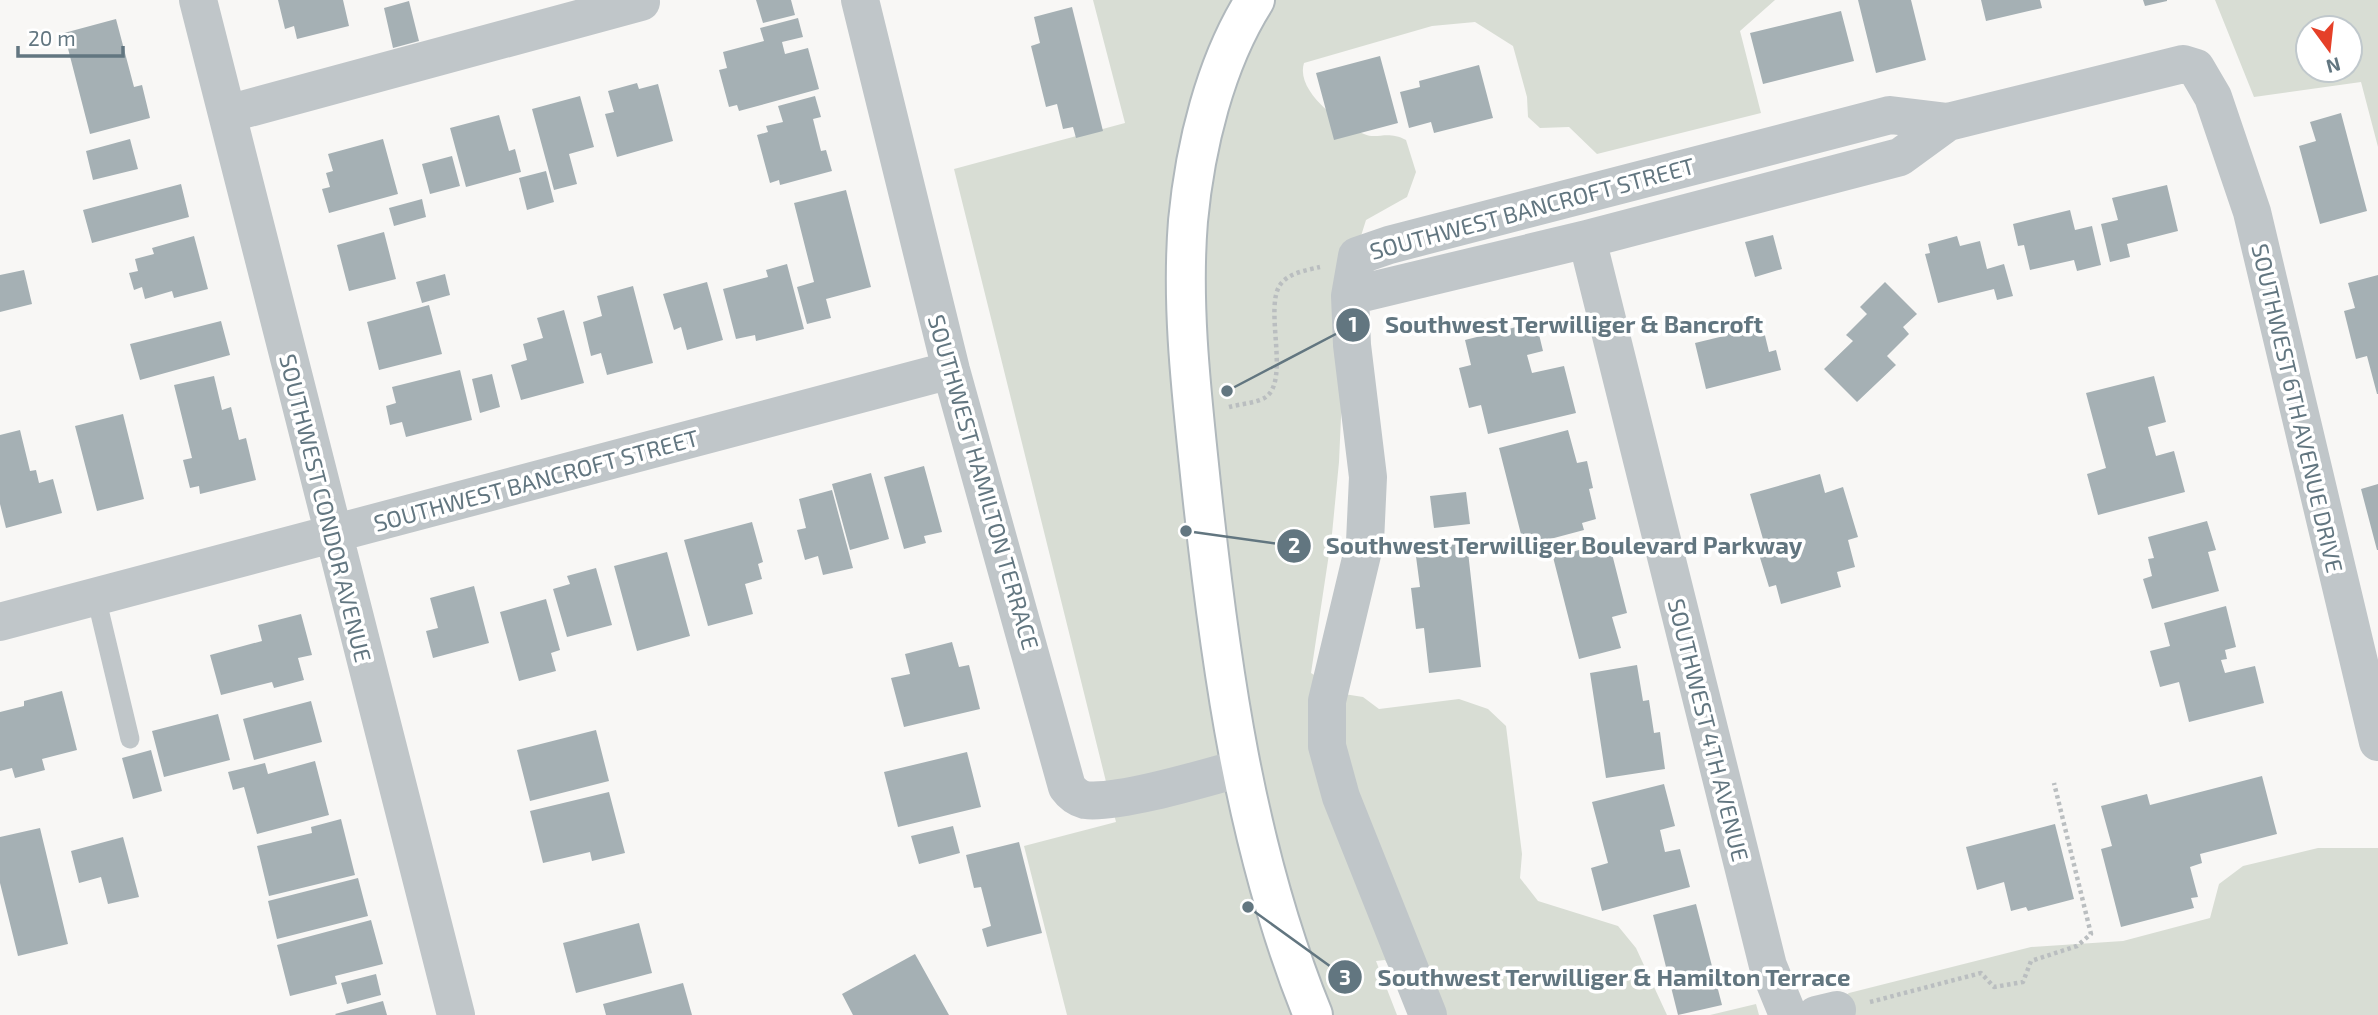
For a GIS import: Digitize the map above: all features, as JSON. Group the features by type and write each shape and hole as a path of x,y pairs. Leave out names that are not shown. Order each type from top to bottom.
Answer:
{"main road":[{"path":"1255,0 1231,48 1210,104 1196,164 1185,282 1194,416 1211,581 1241,768 1281,928 1313,1015"}],"street":[{"name":"SOUTHWEST CONDOR AVENUE","path":"198,0 456,1015"},
{"name":"SOUTHWEST HAMILTON TERRACE","path":"859,0 951,370 1067,788 1086,800 1136,794 1241,768"},
{"path":"227,114 641,2"},
{"name":"SOUTHWEST BANCROFT STREET","path":"1948,122 1900,157 1587,239 1350,296 1357,256 1389,244 1890,115 1948,122 2183,64 2196,68 2204,78"},
{"name":"SOUTHWEST 6TH AVENUE DRIVE","path":"2204,78 2252,212 2378,742"},
{"name":"SOUTHWEST 4TH AVENUE","path":"1587,239 1764,952 1787,1015"},
{"path":"1350,296 1352,345 1368,477 1365,542 1327,701 1327,746 1341,797 1428,1015"},
{"name":"SOUTHWEST BANCROFT STREET","path":"0,622 951,370"}],"lane":[{"path":"96,597 130,739"}],"path":[{"path":"1225,408 1264,398 1272,391 1275,375 1276,300 1280,285 1294,274"},
{"path":"1827,1012 1981,973 1994,987 2022,982 2031,961 2077,946 2091,934 2054,783"}],"shaded area":[{"path":"1093,0 1775,0 1740,31 1761,113 1597,154 1569,127 1540,128 1528,117 1527,97 1513,46 1475,22 1432,26 1304,63 1306,85 1322,106 1354,130 1373,136 1393,136 1406,140 1416,172 1407,197 1366,220 1340,303 1343,373 1339,462 1332,534 1311,673 1344,694 1363,697 1379,709 1459,699 1488,709 1506,726 1522,854 1520,878 1538,901 1618,926 1636,948 1667,1015 1418,1015 1385,960 1376,961 1397,1015 1067,1015 1024,846 1116,822 954,169 1125,123"},
{"path":"2215,0 2378,0 2378,147 2362,84 2364,84 2364,14 2294,14 2294,84 2347,84 2254,97"},
{"path":"2318,848 2378,848 2378,1015 1826,1015 1828,1007 1849,993 2031,947 2123,941 2210,918 2219,884 2243,866"},
{"path":"1756,1004 1759,1015 1710,1015"}],"building":[{"path":"278,0 343,0 349,26 297,39 294,26 285,29"},
{"path":"756,0 791,0 795,15 763,23"},
{"path":"1858,0 1911,0 1926,60 1876,73"},
{"path":"1981,0 2040,0 2042,8 1986,21"},
{"path":"2143,0 2167,0 2167,1 2145,6"},
{"path":"409,1 419,41 393,48 384,8"},
{"path":"1072,7 1103,131 1076,138 1073,127 1063,129 1057,104 1046,107 1031,46 1040,43 1034,17"},
{"path":"1841,11 1854,61 1763,84 1750,33"},
{"path":"798,18 803,37 782,42 785,54 808,48 819,89 739,111 737,105 729,107 719,70 727,68 723,52 764,41 760,28"},
{"path":"116,19 134,87 142,85 150,118 90,134 64,33"},
{"path":"1380,56 1398,123 1334,140 1316,73"},
{"path":"1479,65 1493,118 1434,133 1431,122 1409,128 1400,92 1420,87 1419,81"},
{"path":"637,83 639,89 658,84 673,141 617,157 605,114 614,112 608,91"},
{"path":"580,96 594,147 569,154 577,184 554,190 532,109"},
{"path":"815,96 821,117 813,119 821,151 826,150 832,171 780,185 779,180 770,183 757,135 768,132 766,126 783,122 778,106"},
{"path":"2341,113 2367,211 2320,224 2299,146 2316,141 2310,122"},
{"path":"499,115 509,151 515,149 521,172 466,187 450,128"},
{"path":"130,139 138,169 93,180 86,151"},
{"path":"383,139 398,194 329,213 322,189 330,187 326,173 333,171 328,154"},
{"path":"452,156 460,186 430,194 422,164"},
{"path":"546,171 554,202 527,210 519,178"},
{"path":"181,184 189,217 92,243 83,210"},
{"path":"2167,185 2178,231 2127,244 2130,257 2110,262 2101,224 2118,220 2112,198"},
{"path":"846,190 871,287 826,299 831,318 807,324 797,287 814,282 794,203"},
{"path":"422,199 426,217 394,226 389,208"},
{"path":"2070,210 2075,230 2092,226 2101,265 2077,271 2074,260 2030,270 2024,245 2018,246 2013,224"},
{"path":"384,232 396,279 349,291 337,245"},
{"path":"1773,235 1782,269 1755,277 1745,242"},
{"path":"194,236 208,289 174,298 172,291 145,299 142,287 134,290 129,273 138,271 135,259 154,254 152,248"},
{"path":"1957,236 1960,246 1980,241 1987,269 2004,264 2013,296 1997,300 1994,289 1938,303 1925,254 1930,253 1928,244"},
{"path":"787,264 804,329 756,341 755,335 736,339 723,289 768,277 766,270"},
{"path":"24,270 32,304 0,312 0,275"},
{"path":"445,274 450,295 422,303 416,282"},
{"path":"2378,275 2377,394 2367,356 2356,359 2344,311 2355,308 2348,283"},
{"path":"707,282 723,340 687,350 681,327 674,330 663,294"},
{"path":"1885,282 1917,314 1903,327 1909,334 1887,356 1896,365 1857,402 1824,369 1853,341 1846,335 1867,314 1860,307"},
{"path":"633,286 653,363 607,375 601,353 591,356 583,322 602,316 597,296"},
{"path":"429,305 442,354 379,370 367,322"},
{"path":"564,310 584,383 521,400 511,365 527,360 523,344 543,338 537,318"},
{"path":"1760,315 1769,352 1776,350 1781,370 1706,389 1695,343 1728,335 1725,323"},
{"path":"221,321 230,355 140,380 130,344"},
{"path":"1536,322 1543,351 1527,355 1532,373 1564,366 1576,413 1488,434 1481,405 1469,408 1459,368 1471,365 1465,340"},
{"path":"460,370 472,420 406,437 402,422 390,425 386,406 396,403 392,387"},
{"path":"492,374 500,407 480,413 472,379"},
{"path":"214,376 222,410 231,407 239,440 246,438 256,480 200,494 199,486 190,488 183,460 192,458 174,385"},
{"path":"2154,376 2166,422 2148,427 2156,456 2174,451 2185,492 2098,515 2087,474 2106,468 2086,393"},
{"path":"123,414 144,499 97,511 75,426"},
{"path":"20,430 30,471 36,470 39,483 53,479 62,513 6,528 0,504 0,435"},
{"path":"1568,430 1577,463 1587,461 1593,488 1589,489 1596,519 1582,523 1584,530 1524,546 1499,448"},
{"path":"924,466 942,532 924,536 926,543 904,549 884,477"},
{"path":"871,473 889,539 850,550 832,484"},
{"path":"1820,474 1825,493 1843,487 1858,537 1848,540 1855,567 1837,572 1841,587 1781,604 1776,585 1769,587 1757,548 1765,546 1750,494"},
{"path":"2378,484 2378,550 2377,550 2361,489"},
{"path":"832,490 853,568 823,575 818,556 805,560 797,530 806,528 799,499"},
{"path":"1466,492 1470,524 1434,528 1430,496"},
{"path":"2207,521 2216,550 2208,552 2219,591 2152,609 2143,579 2152,576 2148,559 2154,558 2148,537"},
{"path":"752,522 763,562 758,564 762,579 745,584 753,614 708,626 684,540"},
{"path":"1609,542 1627,613 1612,617 1621,648 1579,659 1553,557"},
{"path":"1467,543 1481,667 1429,673 1424,628 1416,629 1411,588 1420,587 1415,549"},
{"path":"667,552 690,636 637,651 614,566"},
{"path":"596,568 612,625 567,637 553,589 570,584 567,576"},
{"path":"474,586 489,643 433,658 426,631 438,628 430,598"},
{"path":"546,599 560,650 551,653 556,671 519,681 500,612"},
{"path":"2226,606 2236,647 2225,650 2227,659 2221,660 2225,673 2255,666 2264,703 2189,722 2179,682 2160,687 2150,651 2170,646 2164,623"},
{"path":"301,614 312,655 298,658 304,680 274,688 272,682 221,695 210,655 262,641 258,625"},
{"path":"952,642 959,667 969,665 980,709 904,727 891,678 910,674 905,654"},
{"path":"1637,665 1643,701 1649,700 1654,733 1660,732 1665,769 1606,778 1590,673"},
{"path":"62,691 77,750 42,759 45,770 15,778 12,768 0,771 0,712 24,706 24,701"},
{"path":"311,701 322,742 254,760 243,719"},
{"path":"218,714 230,760 164,777 152,731"},
{"path":"596,730 609,781 530,801 517,750"},
{"path":"151,750 162,791 133,799 122,758"},
{"path":"967,752 981,807 898,827 884,772"},
{"path":"315,761 329,815 257,834 244,787 233,790 228,772 265,763 268,774"},
{"path":"2262,776 2277,834 2200,854 2202,863 2190,867 2198,897 2191,898 2194,908 2121,927 2101,849 2112,846 2101,806 2147,794 2150,805"},
{"path":"1664,784 1675,826 1660,830 1665,852 1680,849 1690,887 1602,911 1591,868 1608,863 1592,802"},
{"path":"609,792 625,853 592,861 590,852 543,863 530,811"},
{"path":"341,819 355,875 269,896 257,846 312,833 311,827"},
{"path":"2055,824 2074,899 2028,911 2026,907 2011,911 2004,882 1977,890 1966,847"},
{"path":"953,826 960,853 919,864 911,836"},
{"path":"40,828 68,944 18,956 0,883 0,837"},
{"path":"123,837 139,897 108,904 101,877 79,883 71,851"},
{"path":"1019,842 1042,933 987,947 982,929 991,926 981,887 974,888 966,855"},
{"path":"358,878 368,916 277,939 268,901"},
{"path":"1696,904 1722,1005 1678,1015 1653,915"},
{"path":"371,920 383,964 335,976 337,984 290,996 277,945"},
{"path":"639,923 652,973 576,993 563,943"},
{"path":"915,954 949,1015 853,1015 842,994"},
{"path":"376,974 381,995 347,1004 341,983"},
{"path":"683,983 692,1015 606,1015 603,1004"},
{"path":"383,1001 387,1015 335,1014"}],"place":[{"name":"Southwest Terwilliger & Bancroft","path":"1227,391"},
{"name":"Southwest Terwilliger Boulevard Parkway","path":"1186,531"},
{"name":"Southwest Terwilliger & Hamilton Terrace","path":"1248,907"}]}
